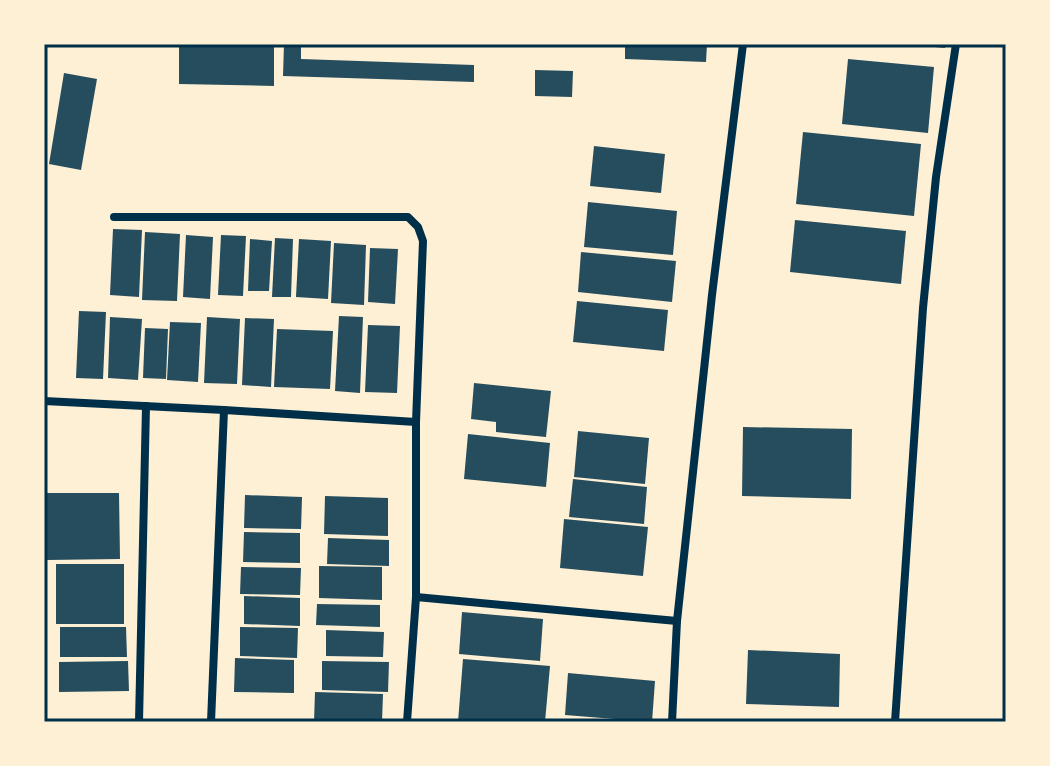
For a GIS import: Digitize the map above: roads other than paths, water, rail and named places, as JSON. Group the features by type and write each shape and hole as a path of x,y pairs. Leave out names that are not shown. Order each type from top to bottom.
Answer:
{"street":[{"path":"672,722 677,621 743,44"},
{"path":"895,722 923,308 936,177 956,44"},
{"path":"114,217 408,217 418,227 423,241 416,422 416,597 407,722"},
{"path":"44,401 416,422"},
{"path":"139,722 146,406"},
{"path":"211,722 224,410"},
{"path":"416,597 677,621"}]}
